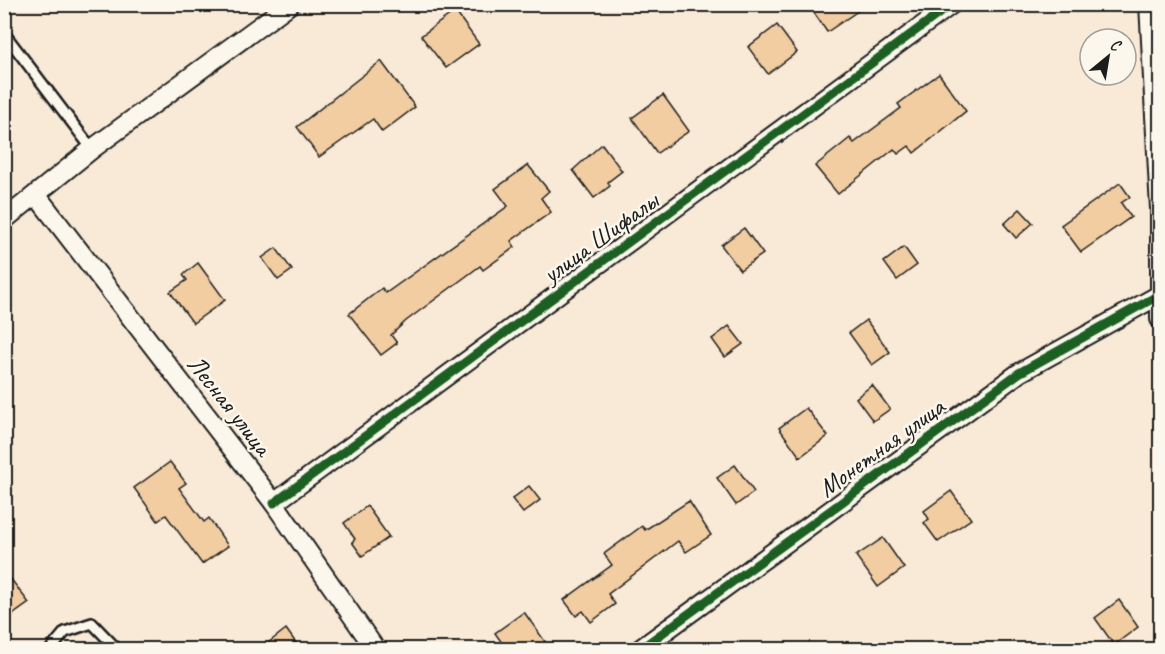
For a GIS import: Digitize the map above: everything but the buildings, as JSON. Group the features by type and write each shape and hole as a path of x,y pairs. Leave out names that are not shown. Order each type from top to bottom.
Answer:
{"street":[{"path":"4,220 37,196 92,149 290,4"},
{"name":"улица Шифалы","path":"274,503 952,4"},
{"path":"1149,4 1161,209 1161,319"},
{"name":"Лесная улица","path":"37,196 274,503 376,650"},
{"name":"Монетная улица","path":"639,650 1019,373 1160,295"}],"lane":[{"path":"4,33 92,149"},
{"path":"50,650 65,632 92,624 118,650"}],"cycle path":[{"path":"274,503 952,4"},
{"path":"639,650 1019,373 1159,295"}]}
